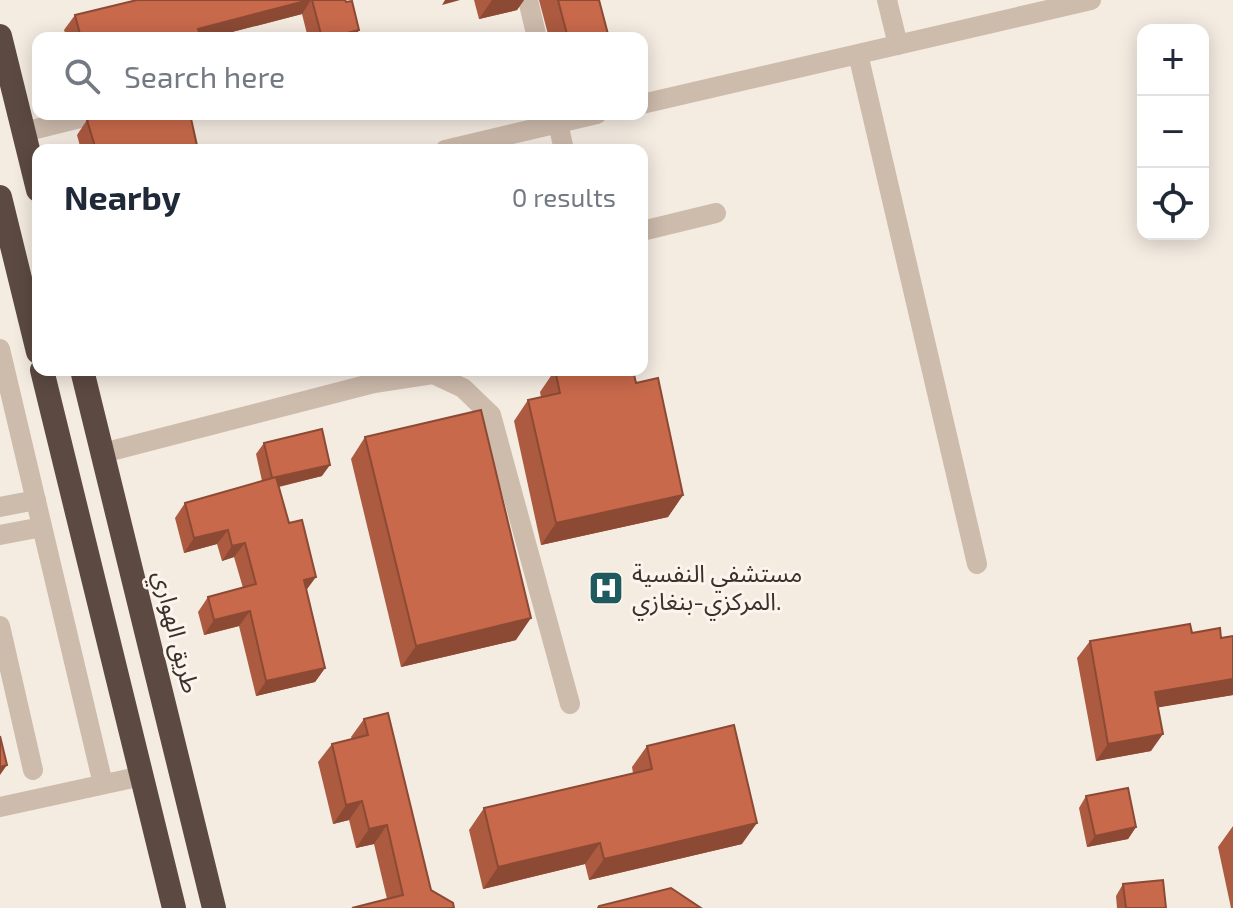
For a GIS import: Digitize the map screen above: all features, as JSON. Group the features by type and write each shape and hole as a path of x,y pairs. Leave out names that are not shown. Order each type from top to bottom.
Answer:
{"highway":[{"path":"0,36 32,165"},
{"path":"0,197 4,234 32,331"},
{"path":"43,376 174,908"},
{"name":"طريق الهواري","path":"84,376 214,908"}],"street":[{"path":"528,0 536,32"},
{"path":"887,0 898,45"},
{"path":"648,103 898,45 1050,5 1091,0"},
{"path":"858,54 977,564"},
{"path":"24,132 72,120"},
{"path":"466,144 550,120"},
{"path":"557,120 563,144"},
{"path":"648,230 716,213"},
{"path":"0,349 103,784"},
{"path":"103,453 374,383 420,376"},
{"path":"437,376 463,388 491,415 570,704"},
{"path":"0,507 36,500"},
{"path":"0,535 42,527"},
{"path":"0,626 33,770"},
{"path":"0,807 142,776"}],"building":[{"path":"137,0 309,0 198,29 199,32 79,32 75,15"},
{"path":"312,0 352,1 359,30 320,32"},
{"path":"558,0 599,0 607,32 566,32"},
{"path":"87,120 191,120 197,144 94,144"},
{"path":"556,376 634,376 636,383 658,378 683,495 556,523 528,400 560,393"},
{"path":"481,410 531,618 416,646 365,437"},
{"path":"322,429 330,465 272,478 264,443"},
{"path":"276,477 289,523 302,520 316,577 304,580 325,668 266,681 250,611 214,620 208,597 256,584 245,543 232,546 228,530 194,538 185,503"},
{"path":"1190,624 1192,633 1220,628 1221,638 1233,636 1233,679 1155,692 1163,734 1108,744 1090,641"},
{"path":"388,713 431,890 453,903 454,908 352,908 403,895 387,825 369,829 362,801 346,805 332,744 368,735 364,719"},
{"path":"734,725 757,823 604,859 600,843 498,867 484,808 652,769 647,746"},
{"path":"0,736 7,765 0,767"},
{"path":"1128,788 1136,827 1095,836 1086,796"},
{"path":"1163,880 1166,908 1126,908 1123,884"},
{"path":"671,888 701,908 598,908 599,906"}],"place":[{"name":"مستشفي النفسية المركزي-بنغازي.","path":"606,588"}]}
